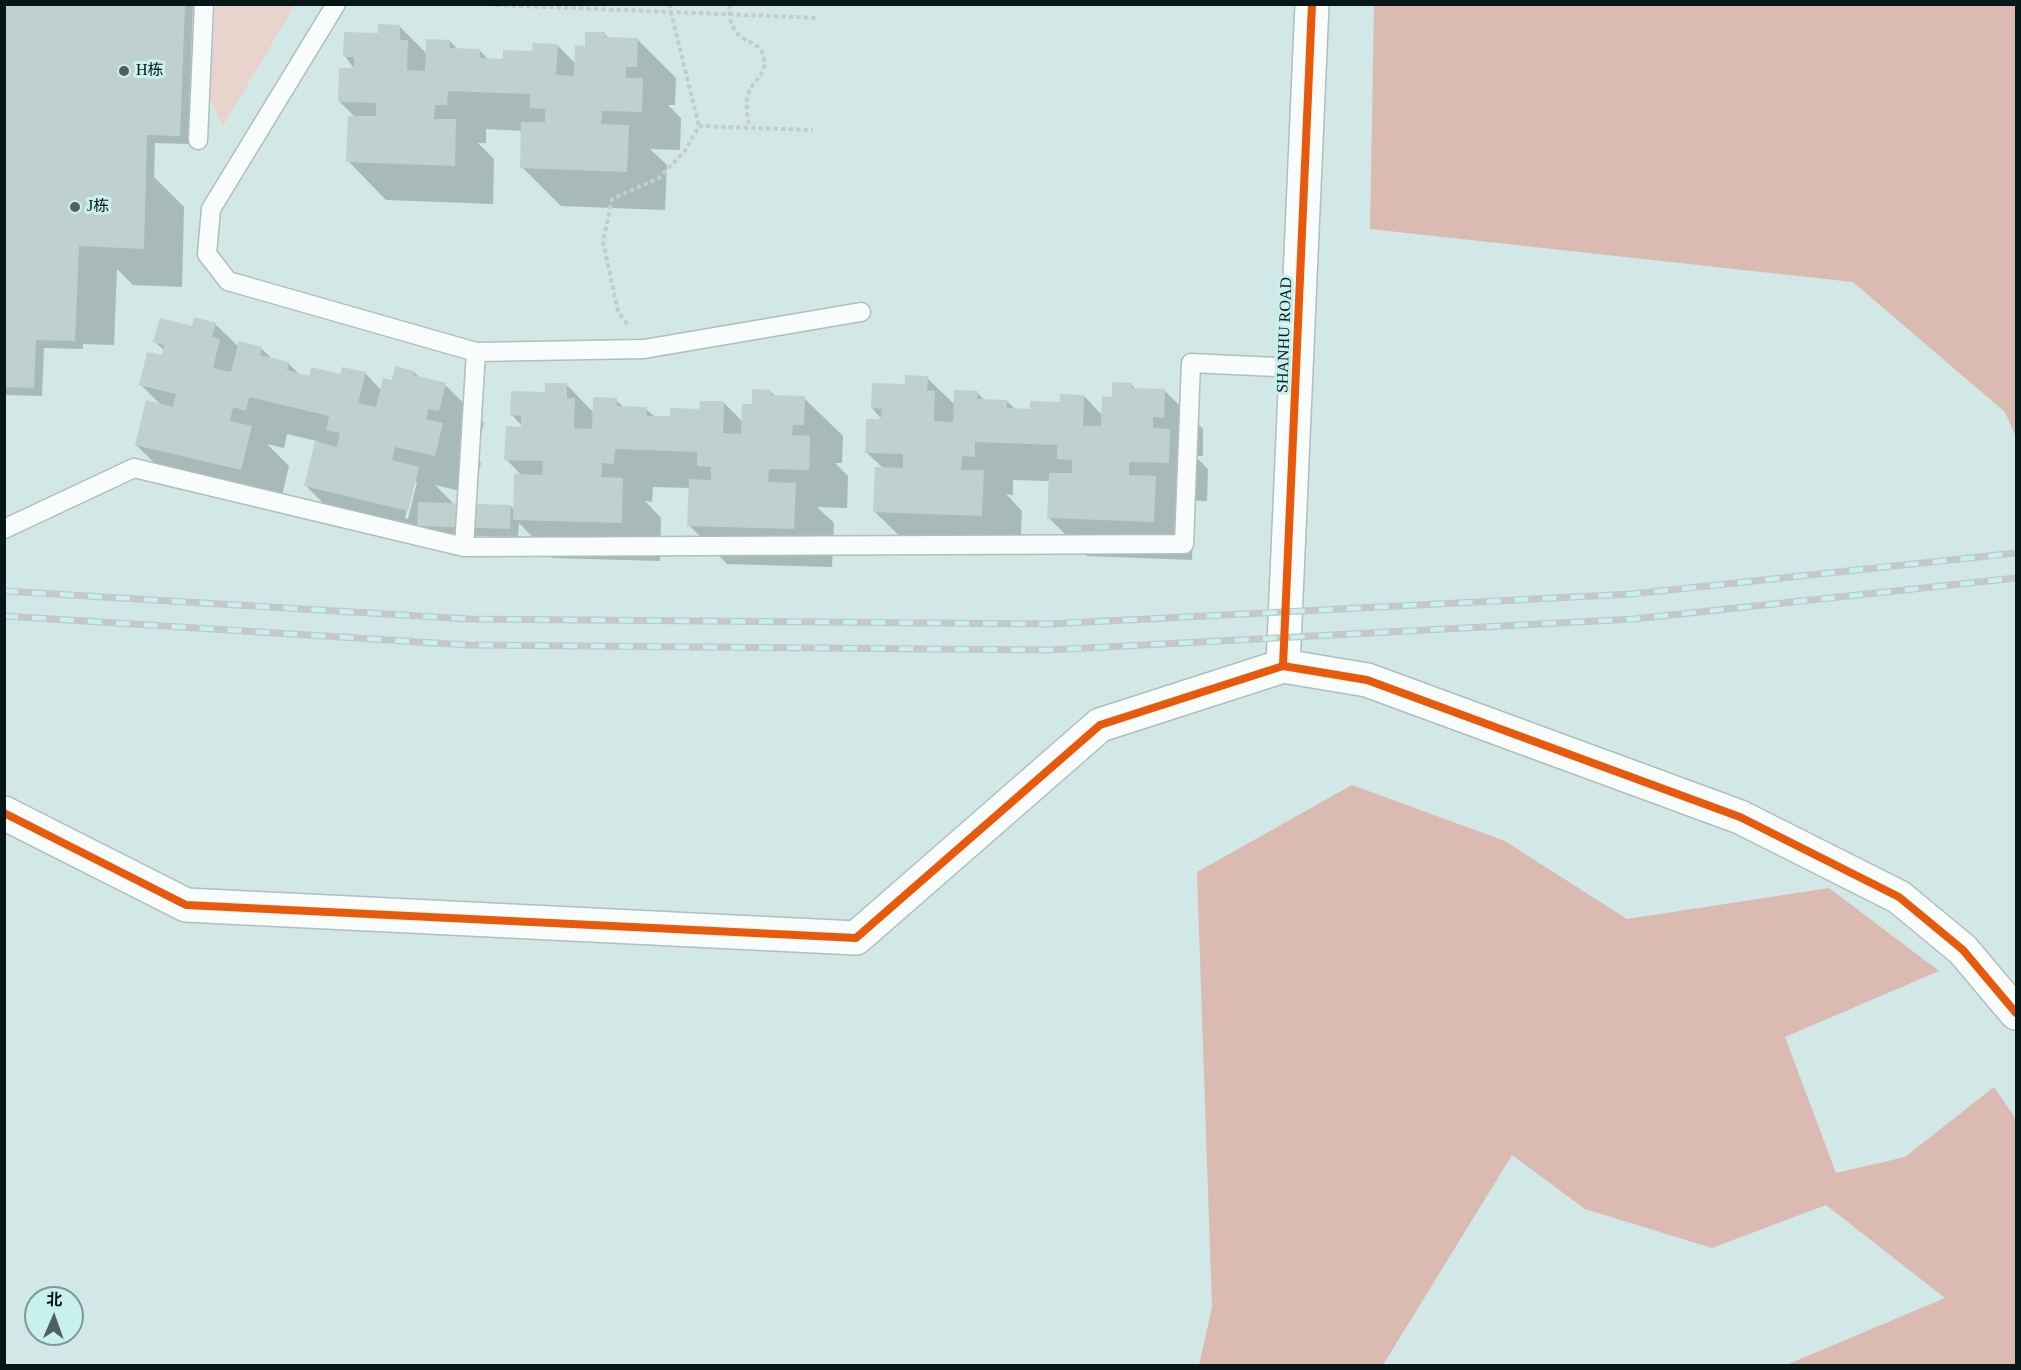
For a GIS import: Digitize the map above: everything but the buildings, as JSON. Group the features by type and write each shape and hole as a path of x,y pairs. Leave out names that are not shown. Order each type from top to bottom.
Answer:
{"street":[{"name":"SHANHU ROAD","path":"1283,666 1312,4"},
{"path":"4,813 186,905 856,938 1100,725 1283,666 1367,680 1740,817 1899,897 1963,950 2016,1013"}],"lane":[{"path":"198,140 204,4"},
{"path":"336,4 211,209 207,254 228,281 476,352 644,349 861,312"},
{"path":"464,547 476,352"},
{"path":"4,529 134,468 464,547 1184,544 1191,363 1297,368"}],"path":[{"path":"474,4 819,18"},
{"path":"644,349 618,310 603,242 612,199 659,178 684,152 699,126 669,4"},
{"path":"730,4 729,15 736,33 744,41 755,44 762,50 764,58 764,72 749,92 749,127"},
{"path":"699,126 813,129"}],"shaded area":[{"path":"215,5 295,5 223,126 210,98"},
{"path":"1374,5 2016,5 2016,437 2005,412 1853,282 1370,229"},
{"path":"1352,785 1505,841 1627,919 1829,888 1939,971 1785,1037 1836,1173 1905,1157 1994,1087 2016,1119 2016,1365 1786,1365 1945,1298 1826,1205 1712,1248 1585,1209 1512,1155 1383,1365 1199,1365 1212,1307 1197,872"}],"railway":[{"path":"4,591 469,619 1049,624 1632,594 2016,553"},
{"path":"4,616 468,645 1049,650 1634,619 2016,578"}],"cycle path":[{"path":"1283,666 1312,4"},
{"path":"4,813 186,905 856,938 1100,725 1283,666 1367,680 1740,817 1899,897 1963,950 2016,1013"}],"place":[{"name":"H栋","path":"124,71"},
{"name":"J栋","path":"75,207"}]}
